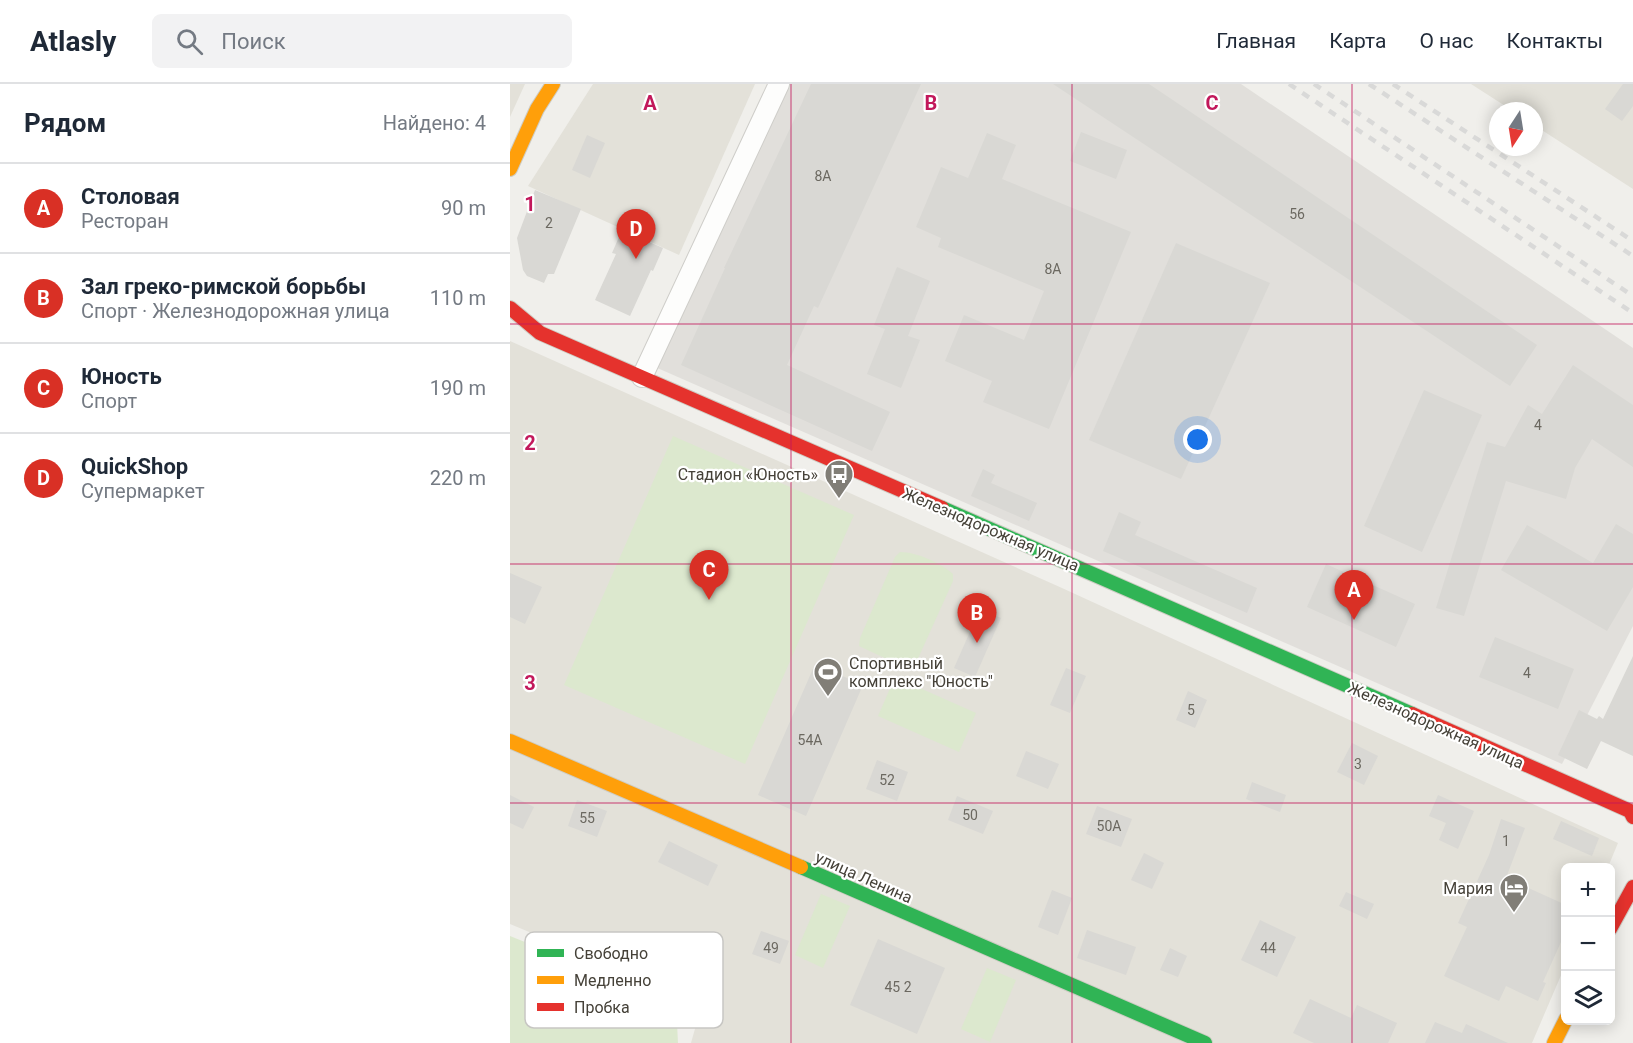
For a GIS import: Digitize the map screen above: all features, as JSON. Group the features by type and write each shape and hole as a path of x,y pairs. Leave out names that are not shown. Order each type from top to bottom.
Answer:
{"main road":[{"path":"510,169 537,108 553,84"},
{"name":"Железнодорожная улица","path":"510,308 540,333 1194,617 1630,812 1633,817"},
{"name":"улица Ленина","path":"510,741 1205,1043"},
{"path":"1615,921 1633,886"},
{"path":"1554,1043 1563,1025"}],"street":[{"path":"642,377 778,84"}],"shaded area":[{"path":"510,84 525,84 510,117"},
{"path":"593,84 755,84 679,255 528,186"},
{"path":"790,84 1241,84 1633,348 1633,626 1562,764 655,367"},
{"path":"1471,84 1633,84 1633,189 1543,131 1543,102 1499,102"},
{"path":"510,341 1062,588 1618,843 1610,863 1561,863 1561,975 1532,1043 691,1043 695,1028 723,1028 723,932 529,932 510,924"}],"green space":[{"path":"673,436 854,515 745,764 564,685"},
{"path":"900,552 928,559 953,574 953,581 912,669 859,646 860,638 895,557"},
{"path":"895,677 976,713 959,752 878,716"},
{"path":"821,894 850,906 823,968 795,955"},
{"path":"510,936 525,942 525,1028 677,1028 678,1043 510,1043"},
{"path":"987,968 1016,980 990,1042 961,1029"}],"building":[{"path":"811,84 921,84 818,308 814,306 787,365 890,412 872,451 681,365"},
{"path":"1053,84 1149,84 1537,345 1510,386"},
{"path":"1623,84 1633,84 1633,106 1622,121 1605,109"},
{"path":"1081,132 1127,150 1116,179 1070,161"},
{"path":"987,133 1016,145 1002,179 1131,232 1049,429 983,402 992,381 945,361 964,315 1024,340 1044,291 938,247 941,238 916,227 941,167 968,178"},
{"path":"587,135 605,143 590,178 572,170"},
{"path":"535,190 581,209 554,274 548,274 544,283 527,276 523,270 517,238"},
{"path":"622,230 663,248 630,316 595,300 616,254 612,253"},
{"path":"1176,243 1270,283 1181,479 1089,440"},
{"path":"897,267 930,281 908,336 920,340 901,388 867,374 885,329 874,325"},
{"path":"1573,365 1633,405 1633,467 1592,439 1575,468 1566,499 1506,481 1464,616 1436,608 1487,442 1505,447 1528,405 1542,414"},
{"path":"1424,390 1482,415 1422,552 1364,526"},
{"path":"983,469 995,475 991,483 1037,503 1029,521 971,496"},
{"path":"1119,512 1141,522 1135,535 1257,588 1247,613 1103,551"},
{"path":"1616,524 1633,534 1633,587 1607,631 1501,570 1527,525 1593,563"},
{"path":"1326,564 1415,604 1396,647 1307,607"},
{"path":"510,573 542,587 525,624 510,617"},
{"path":"980,609 1001,618 975,677 954,668"},
{"path":"1495,637 1574,669 1558,709 1479,677"},
{"path":"1633,656 1633,756 1601,741 1587,769 1558,755 1579,710 1597,719 1599,716 1603,719"},
{"path":"815,664 863,685 806,816 758,795"},
{"path":"1066,668 1086,676 1070,713 1050,705"},
{"path":"1188,691 1207,700 1195,728 1176,720"},
{"path":"1352,743 1378,756 1364,785 1337,772"},
{"path":"1026,751 1059,764 1048,789 1016,776"},
{"path":"877,760 908,772 897,801 866,789"},
{"path":"1252,782 1286,795 1280,812 1246,799"},
{"path":"510,795 534,807 523,829 510,823"},
{"path":"1438,795 1474,811 1458,849 1439,840 1446,823 1429,816"},
{"path":"957,796 993,811 983,834 948,820"},
{"path":"577,800 607,811 597,837 568,826"},
{"path":"1097,806 1132,819 1121,847 1086,834"},
{"path":"1501,819 1525,828 1506,878 1561,903 1561,942 1543,982 1546,983 1538,1001 1506,986 1499,1001 1444,976 1467,927 1458,923 1489,855"},
{"path":"1561,821 1599,838 1592,856 1553,839"},
{"path":"669,841 718,865 708,886 658,862"},
{"path":"1144,853 1164,863 1152,889 1131,880"},
{"path":"1052,890 1072,898 1058,935 1038,927"},
{"path":"1346,892 1374,904 1367,919 1339,906"},
{"path":"1260,920 1296,937 1277,977 1241,960"},
{"path":"1087,930 1136,947 1126,975 1077,958"},
{"path":"761,931 789,941 780,964 752,954"},
{"path":"878,939 945,968 917,1034 850,1005"},
{"path":"1170,948 1187,956 1178,977 1160,970"},
{"path":"1310,999 1351,1018 1357,1005 1397,1023 1388,1043 1314,1043 1293,1033"},
{"path":"1435,1022 1462,1033 1466,1024 1508,1043 1425,1043"}],"railway":[{"path":"1289,84 1633,313"},
{"path":"1314,84 1633,296"},
{"path":"1369,84 1633,256"},
{"path":"1393,84 1633,241"}],"traffic: fast":[{"path":"942,508 1412,714"},
{"path":"801,867 1205,1043"}],"traffic: slow":[{"path":"510,169 537,109 553,84"},
{"path":"510,741 801,867"},
{"path":"1554,1043 1563,1025"}],"traffic: jam":[{"path":"510,308 540,333 942,508"},
{"path":"1412,714 1630,811 1633,817"},
{"path":"1615,920 1633,887"}],"place":[{"name":"QuickShop","path":"636,259"},
{"name":"Стадион «Юность»","path":"839,500"},
{"name":"Юность","path":"709,600"},
{"name":"Столовая","path":"1354,620"},
{"name":"Зал греко-римской борьбы","path":"977,643"},
{"name":"Спортивный комплекс \"Юность\"","path":"828,698"},
{"name":"Мария","path":"1514,914"}]}
